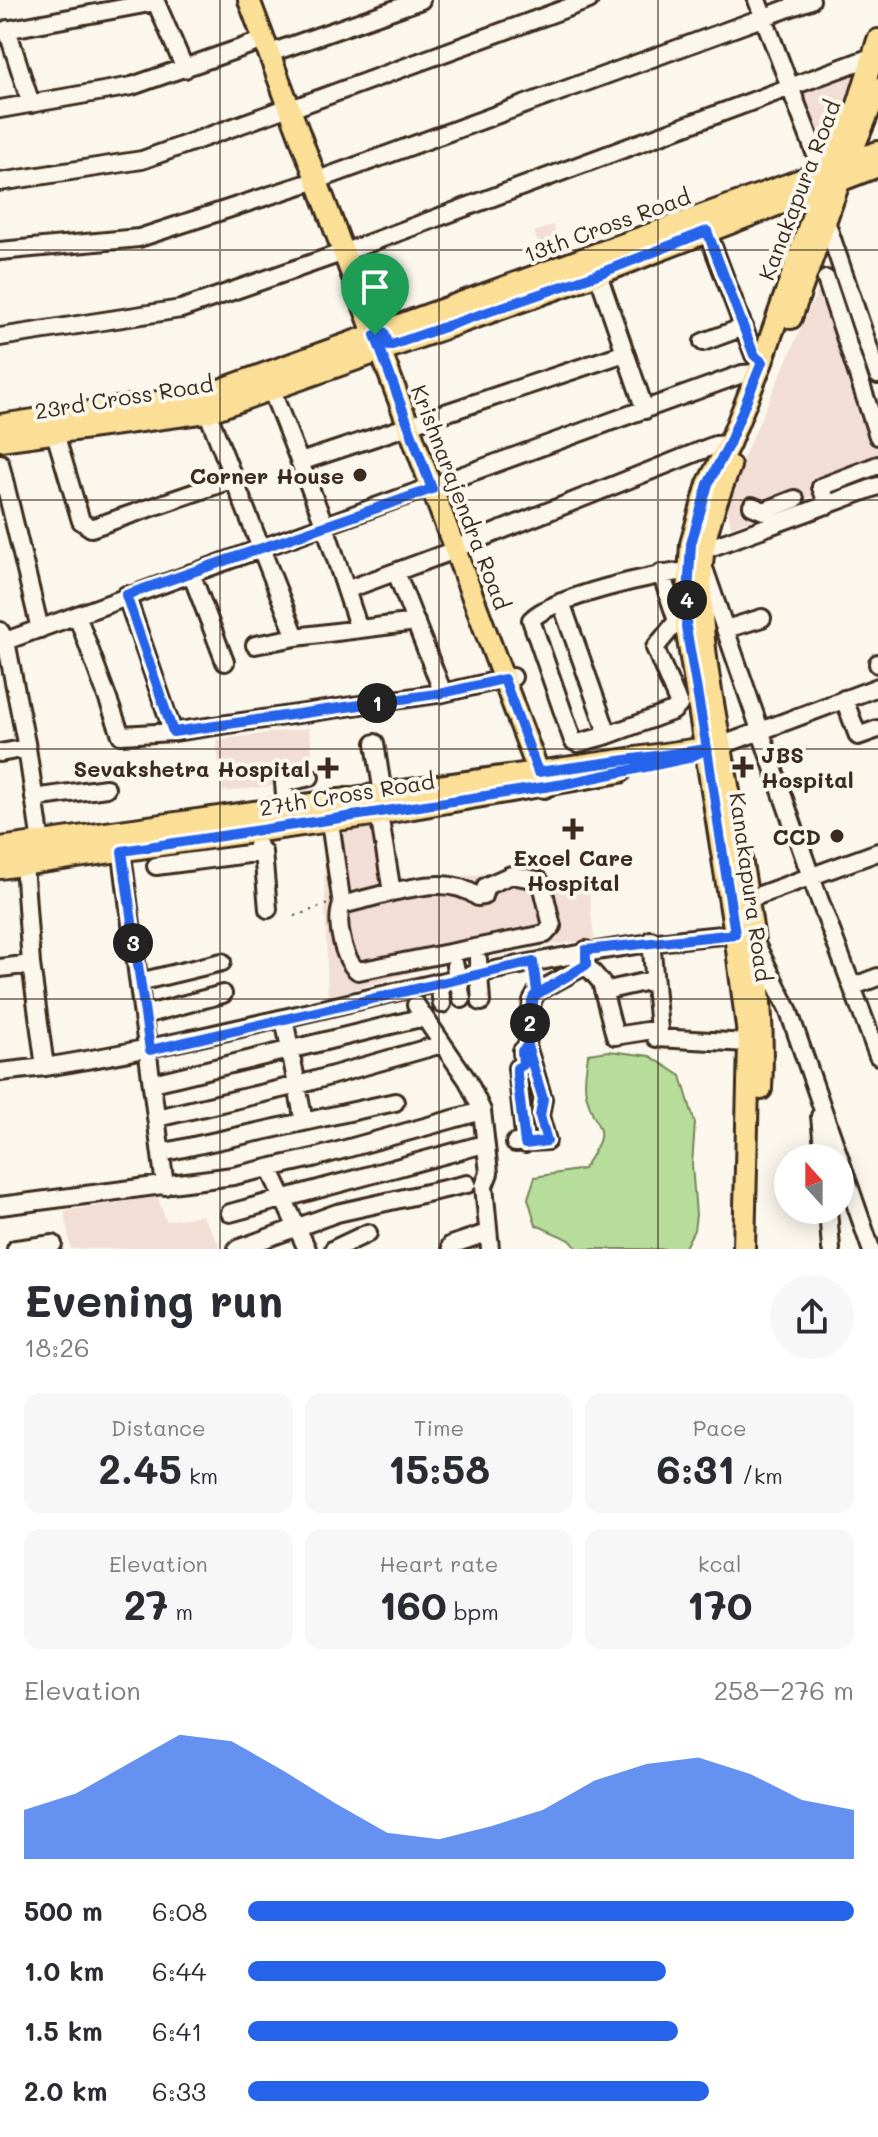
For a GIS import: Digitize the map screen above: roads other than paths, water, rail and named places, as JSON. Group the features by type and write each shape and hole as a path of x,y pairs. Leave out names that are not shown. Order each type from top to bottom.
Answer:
{"main road":[{"path":"249,0 271,45"},
{"path":"260,0 271,45"},
{"name":"Krishnarajendra Road","path":"271,45 546,779"},
{"name":"Kanakapura Road","path":"698,562 876,48"},
{"name":"Kanakapura Road","path":"834,175 878,89"},
{"path":"834,175 878,152"},
{"path":"834,175 878,166"},
{"name":"13th Cross Road","path":"382,341 598,274 707,231 834,175"},
{"name":"13th Cross Road","path":"382,341 834,175"},
{"name":"Kanakapura Road","path":"756,1249 763,1045 708,749 698,562 691,544 701,506 820,217"},
{"name":"23rd Cross Road","path":"0,440 53,425 204,404 271,389 382,341"},
{"name":"23rd Cross Road","path":"204,404 382,341"},
{"name":"23rd Cross Road","path":"0,425 53,425"},
{"name":"27th Cross Road","path":"0,868 120,842 546,779 686,749 708,749"},
{"name":"Kanakapura Road","path":"708,749 746,900 743,933 749,1043 744,1249"},
{"name":"27th Cross Road","path":"0,848 41,843 120,842 261,832 287,818 330,822 381,804"}],"street":[{"path":"0,109 105,92 421,0"},
{"path":"0,182 142,160 589,0"},
{"path":"757,0 819,163 834,175"},
{"path":"0,251 139,238 321,178 811,0"},
{"path":"31,104 4,30 155,1 185,69"},
{"path":"0,337 181,309 790,90 876,48"},
{"path":"820,217 875,367 855,367"},
{"path":"41,843 27,748 2,639 40,629 126,595 437,487 759,368 707,231"},
{"path":"598,274 645,410"},
{"path":"826,279 878,436"},
{"path":"831,296 848,287"},
{"path":"861,329 878,323"},
{"path":"703,342 744,327"},
{"path":"300,462 625,353"},
{"path":"271,389 325,526 359,629"},
{"path":"204,404 296,637"},
{"path":"53,425 81,521 91,528 234,479"},
{"path":"346,590 460,548 715,445 729,444"},
{"path":"0,463 40,629"},
{"path":"828,505 821,487 878,465"},
{"path":"752,506 764,511 828,505 878,486"},
{"path":"661,573 677,621 655,648 679,705 673,711 608,735 573,741 531,624 534,616 561,602 698,562 788,508"},
{"path":"698,562 726,629 811,877 878,1056"},
{"path":"396,572 443,693"},
{"path":"191,573 225,662"},
{"path":"126,595 173,732"},
{"path":"561,602 608,735"},
{"path":"77,615 121,735 173,732 443,693 509,678"},
{"path":"726,629 762,618"},
{"path":"255,645 416,622"},
{"path":"708,749 878,687"},
{"path":"844,699 858,736 878,729"},
{"path":"375,743 392,892"},
{"path":"0,753 27,748"},
{"path":"287,818 284,783 310,777"},
{"path":"34,798 106,788"},
{"path":"330,822 341,902 339,921 349,961 358,971 545,934 552,926 542,884 538,880 501,877 486,886 483,896 478,897 463,888 430,885 341,902"},
{"path":"261,832 268,844 263,852 268,909"},
{"path":"120,842 150,1050 165,1186"},
{"path":"156,866 263,852"},
{"path":"746,900 878,852"},
{"path":"24,864 31,964 45,1067"},
{"path":"0,1072 150,1050 439,984 457,972 479,967 586,958 651,940 743,933 788,1009 871,1249"},
{"path":"586,958 604,991 615,1036 659,1029 651,940"},
{"path":"527,1046 522,1051 523,1065 517,1068 520,1144 547,1141 540,1116 543,1099 527,1046 532,1001 537,992 586,958"},
{"path":"139,982 222,962"},
{"path":"533,962 537,992"},
{"path":"0,968 31,964"},
{"path":"479,967 481,1002"},
{"path":"457,972 462,999"},
{"path":"854,986 878,977"},
{"path":"604,991 653,980"},
{"path":"439,984 442,1004"},
{"path":"144,1015 223,994"},
{"path":"153,1083 291,1050 420,1011 468,1081 482,1111 489,1173 484,1186 489,1241 451,1245"},
{"path":"284,1018 304,1122"},
{"path":"656,1038 749,1043"},
{"path":"157,1118 298,1085 442,1044"},
{"path":"819,1095 823,1144"},
{"path":"161,1153 395,1102"},
{"path":"0,1206 165,1186 269,1168 482,1111"},
{"path":"230,1213 484,1144"},
{"path":"269,1168 307,1249"},
{"path":"237,1249 372,1204 467,1184"},
{"path":"829,1224 831,1249"},
{"path":"334,1249 368,1233"},
{"path":"16,1249 53,1244"}],"place":[{"name":"Corner House","path":"360,475"},
{"name":"JBS Hospital","path":"743,767"},
{"name":"Sevakshetra Hospital","path":"328,768"},
{"name":"Excel Care Hospital","path":"573,829"},
{"name":"CCD","path":"837,836"}]}
